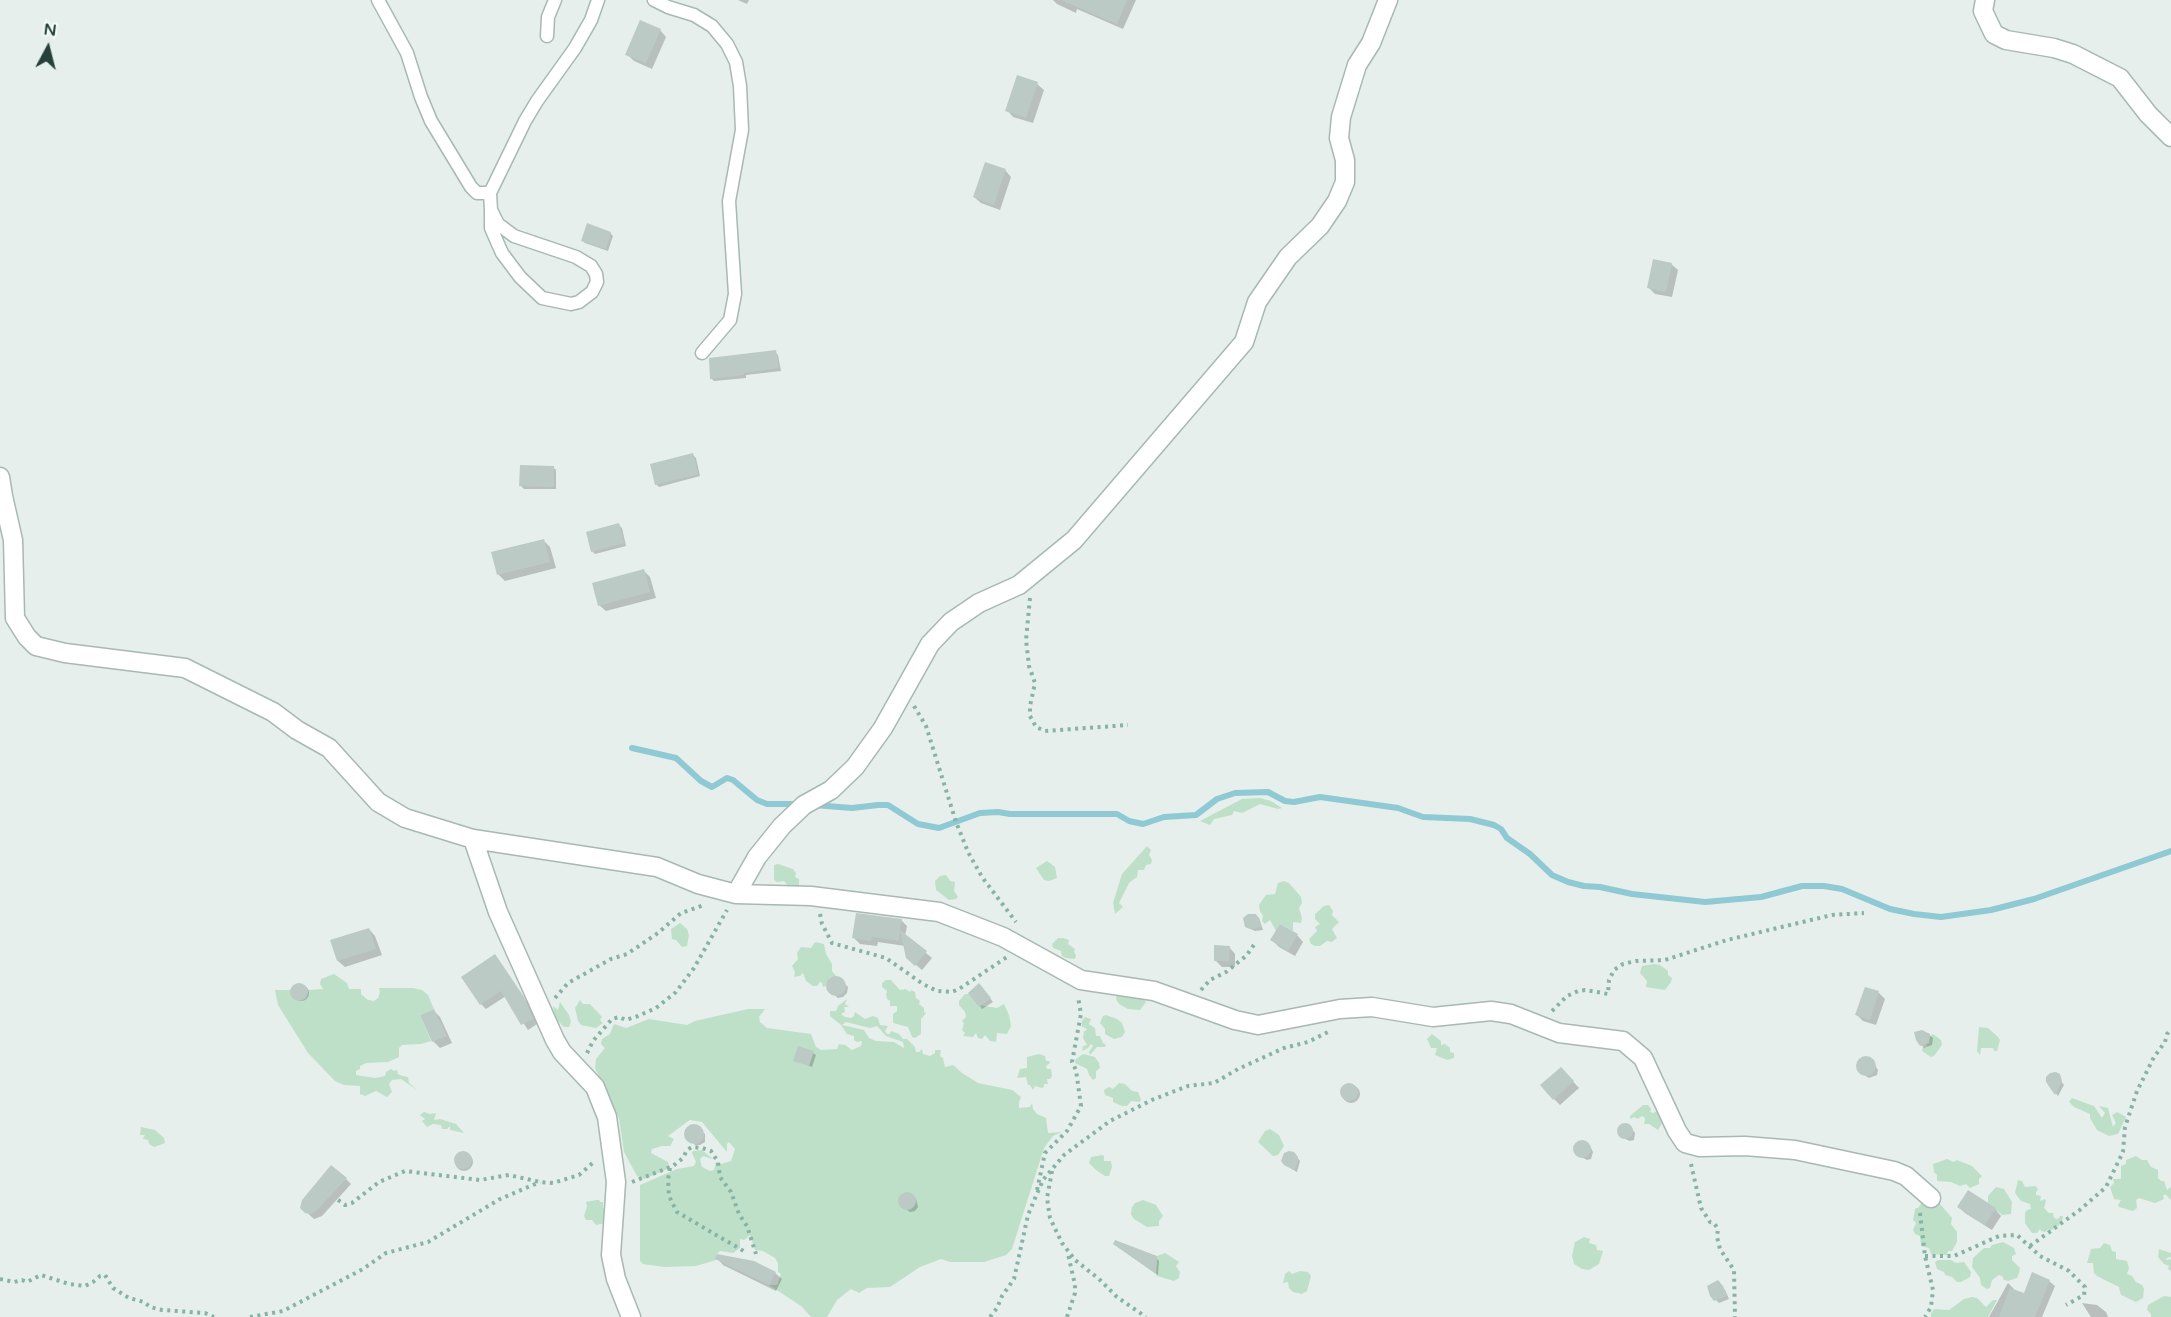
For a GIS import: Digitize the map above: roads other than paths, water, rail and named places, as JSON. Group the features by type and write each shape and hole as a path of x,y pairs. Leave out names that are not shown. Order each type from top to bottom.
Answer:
{"street":[{"path":"736,894 758,857 782,826 804,805 831,790 855,767 883,728 930,644 951,622 979,603 1019,585 1074,540 1244,342 1257,302 1288,257 1320,226 1337,201 1345,182 1345,160 1339,138 1341,117 1356,65 1371,43 1388,0"},
{"path":"1985,0 1983,11 1994,34 2006,40 2044,46 2073,54 2120,78 2148,114 2171,137"},
{"path":"0,477 13,540 15,618 27,637 36,646 65,653 185,668 273,712 297,730 329,748 378,802 405,818 473,839 657,867 698,884 736,894 811,896 939,912 1003,937 1082,980 1154,991 1234,1020 1258,1025 1340,1009 1372,1007 1433,1017 1491,1011 1512,1014 1559,1033 1623,1041 1643,1058 1677,1131 1685,1143 1700,1147 1745,1146 1794,1150 1894,1171 1906,1176 1931,1198"},
{"path":"473,839 498,912 545,1018 562,1052 595,1087 607,1117 616,1182 611,1255 616,1279 631,1317"}],"lane":[{"path":"378,0 407,53 431,121 471,187 477,193 490,193"},
{"path":"547,36 548,17 555,0"},
{"path":"491,210 498,224 514,236 576,256 591,266 596,274 597,282 592,292 579,302 571,304 542,297 520,277 501,253 491,228 490,193 525,121 575,48 591,20 598,0"},
{"path":"654,0 668,8 694,15 712,26 727,44 736,62 740,86 742,130 729,201 735,294 730,320 702,353"}],"waterway":[{"path":"632,748 676,758 701,781 712,787 727,778 733,780 757,800 767,804 798,804"},
{"path":"814,805 852,808 888,805 918,824 939,828 980,813 998,812 1117,814 1129,821 1143,824 1164,817 1196,815 1217,799 1235,793 1268,792 1285,801 1294,802 1320,797 1398,808 1423,817 1470,819 1494,825 1552,875 1584,886 1705,902 1761,897 1802,886 1824,886 1842,889 1890,909 1941,917 1991,910 2034,899 2171,851"}]}
